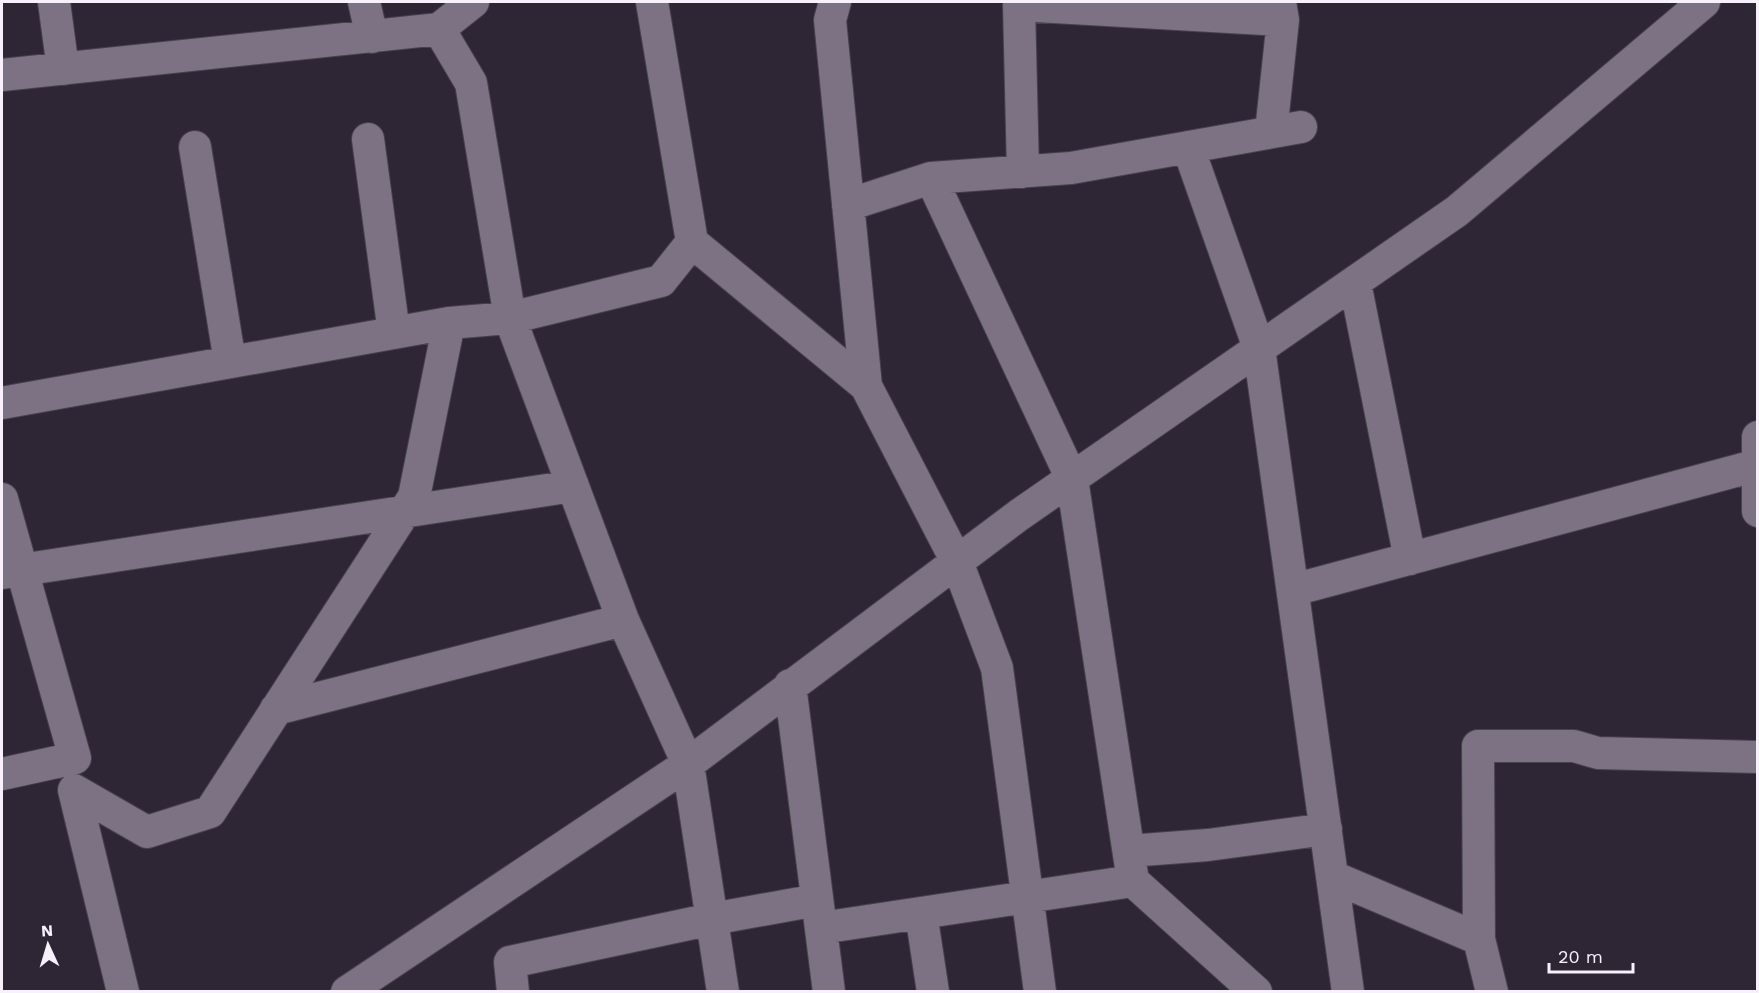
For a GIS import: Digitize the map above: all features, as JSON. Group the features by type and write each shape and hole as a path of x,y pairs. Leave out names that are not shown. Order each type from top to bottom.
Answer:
{"street":[{"path":"54,2 63,69"},
{"path":"364,2 372,36"},
{"path":"2,75 439,28 473,2"},
{"path":"652,2 692,242 866,386"},
{"path":"835,2 830,20 866,386 957,562 997,668 1040,992"},
{"path":"346,992 688,764 790,685 1072,479 1457,211 1704,2"},
{"path":"848,205 931,178 1071,168 1286,129 1282,11 1019,5 1023,171"},
{"path":"439,28 471,83 510,318 623,620 688,764 723,992"},
{"path":"368,139 394,333"},
{"path":"195,147 230,362"},
{"path":"1188,147 1259,348 1348,992"},
{"path":"931,178 1072,479 1131,866 1256,992"},
{"path":"2,403 449,323 510,318 661,280 692,242"},
{"path":"1355,283 1410,559"},
{"path":"123,992 74,790 147,832 210,812 414,497 449,323"},
{"path":"1758,437 1758,511"},
{"path":"1293,590 1757,465"},
{"path":"11,571 573,486"},
{"path":"2,499 11,571 75,758 2,774"},
{"path":"276,709 623,620"},
{"path":"790,685 829,992"},
{"path":"1492,992 1479,939 1478,746 1574,746 1598,753 1758,757"},
{"path":"513,992 510,962 712,919 819,914 921,913 1026,898 1208,845 1326,829"},
{"path":"1333,877 1479,939"},
{"path":"921,913 933,992"}]}
